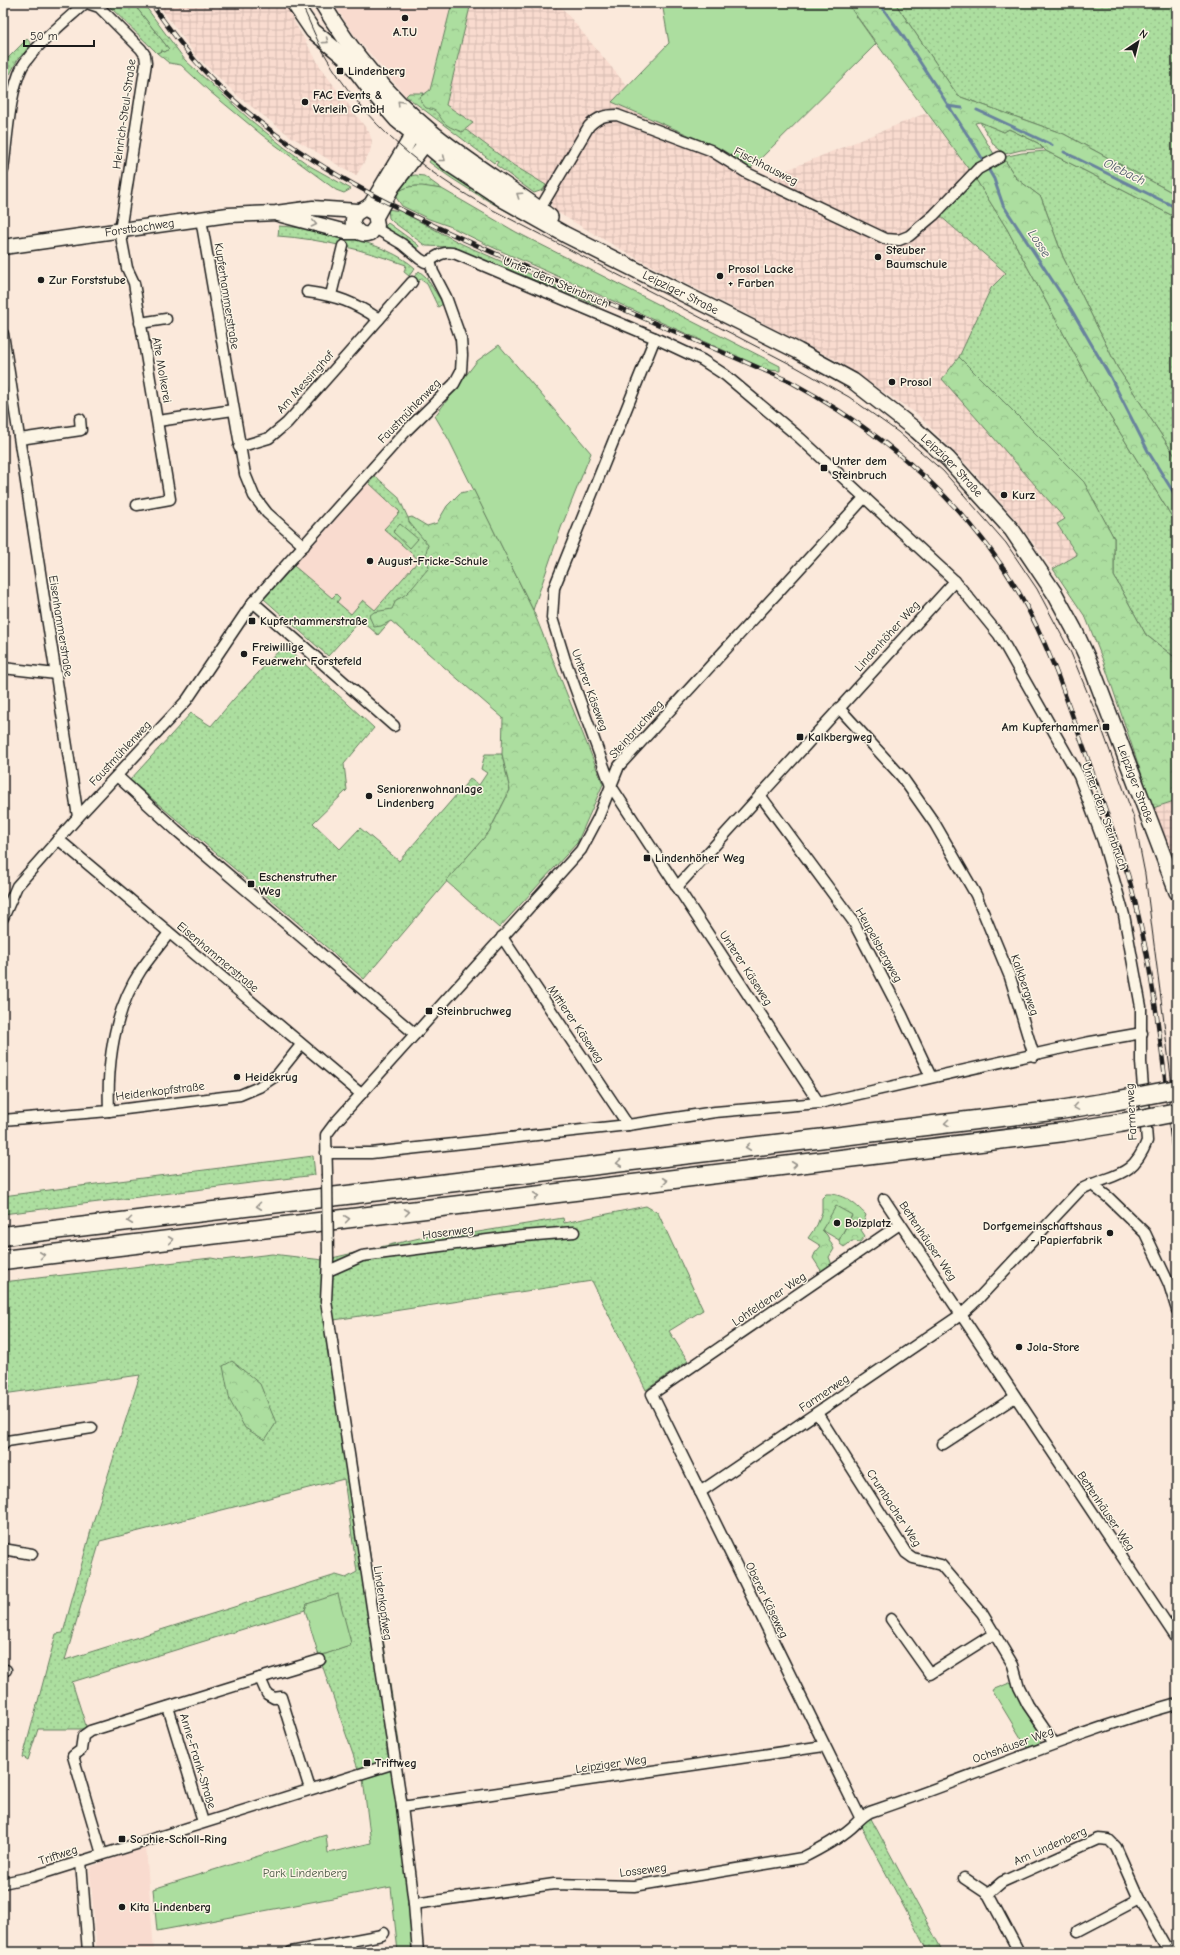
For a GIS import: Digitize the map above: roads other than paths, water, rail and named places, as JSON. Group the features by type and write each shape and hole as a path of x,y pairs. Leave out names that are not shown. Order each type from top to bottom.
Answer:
{"highway":[{"path":"3,1236 1060,1110 1177,1089"},
{"path":"3,1260 1048,1134 1120,1123 1177,1112"}],"main road":[{"path":"294,3 306,22 314,31 348,60 370,89 397,120 413,134 427,137 475,166 537,213"},
{"path":"306,22 318,19 324,6 371,72 407,111 427,137"},
{"name":"Leipziger Straße","path":"537,213 590,248 798,350 853,381 917,431 948,459 974,486 1012,530 1055,594 1074,629 1091,666 1177,892"}],"street":[{"name":"Heinrich-Steul-Straße","path":"3,170 13,97 22,67 38,48 86,3 99,6 141,48 145,55 146,63 120,231"},
{"name":"Fischhausweg","path":"537,213 589,126 596,119 605,115 617,115 710,150 747,173 886,239 899,240 909,236 934,215 978,169 1000,157"},
{"path":"367,215 371,204 413,134"},
{"path":"358,232 352,222 367,215 393,186 427,137"},
{"name":"Forstbachweg","path":"3,247 228,215 276,213 313,208 367,215 368,234 346,232 276,213"},
{"path":"367,215 420,259 425,262 430,261"},
{"name":"Kupferhammerstraße","path":"201,219 239,447 245,474 254,496 267,513 304,546"},
{"name":"Alte Molkerei","path":"120,231 127,268 134,283 170,499 137,505"},
{"path":"331,295 343,246"},
{"name":"Unter dem Steinbruch","path":"430,261 438,254 448,252 456,254 655,338 702,360 726,375 865,497 955,581 999,635 1079,776 1103,841 1124,915 1141,1006"},
{"name":"Faustmühlenweg","path":"3,918 17,886 78,817 187,700 253,602 406,431 454,384 461,371 461,344 455,320 430,261"},
{"name":"Am Messinghof","path":"239,447 269,438 287,423 412,282"},
{"path":"307,292 331,295 346,300 379,319"},
{"name":"Alte Molkerei","path":"140,323 166,319"},
{"name":"Eisenhammerstraße","path":"3,334 78,817"},
{"name":"Unterer Käseweg","path":"655,338 554,588 552,618 565,660 611,786 819,1103"},
{"name":"Alte Molkerei","path":"158,421 233,410"},
{"path":"20,439 81,430 80,418"},
{"name":"Steinbruchweg","path":"328,1258 326,1135 414,1034 581,850 598,818 619,766 865,497"},
{"name":"Lindenhöher Weg","path":"677,887 955,581"},
{"path":"253,602 394,726"},
{"path":"3,668 56,674"},
{"name":"Kalkbergweg","path":"839,708 902,777 935,824 976,895 1010,977 1034,1056"},
{"path":"117,776 182,835 414,1034"},
{"name":"Heupelsbergweg","path":"760,795 853,921 902,1015 931,1077"},
{"name":"Eisenhammerstraße","path":"58,839 361,1094"},
{"path":"109,1111 108,1082 111,1054 121,1011 141,970 169,933"},
{"name":"Mittlerer Käseweg","path":"502,937 628,1125"},
{"name":"Farmerweg","path":"700,1492 817,1414 962,1314 978,1300 1068,1201 1080,1190 1091,1184 1114,1177 1134,1165 1143,1152 1148,1141 1141,1062 1141,1006"},
{"path":"326,1153 371,1153 628,1125 715,1112 819,1103 1120,1036 1142,1033"},
{"name":"Heidenkopfstraße","path":"3,1120 109,1111 240,1095 259,1087 277,1075 301,1045"},
{"path":"1091,1184 1109,1198 1145,1233 1169,1284 1177,1310"},
{"name":"Bettenhäuser Weg","path":"884,1199 962,1314 1015,1397 1177,1640"},
{"name":"Lohfeldener Weg","path":"652,1394 900,1224"},
{"name":"Hasenweg","path":"328,1271 362,1256 511,1237 574,1232"},
{"name":"Lindenkopfweg","path":"328,1258 326,1301 394,1763 402,1807 414,1904 418,1952"},
{"name":"Oberer Käseweg","path":"652,1394 860,1817"},
{"path":"943,1444 1015,1397"},
{"name":"Crumbacher Weg","path":"817,1414 906,1553 913,1558 941,1565 982,1613 1013,1665 1019,1687 1028,1705 1054,1743"},
{"path":"3,1445 7,1441 92,1428"},
{"path":"3,1549 32,1554"},
{"path":"891,1619 930,1674 995,1633"},
{"path":"102,1854 72,1756 81,1750 82,1739 86,1733 320,1660"},
{"path":"260,1678 267,1694 271,1698 281,1697 310,1789"},
{"name":"Ochshäuser Weg","path":"860,1817 1054,1743 1126,1718 1177,1704"},
{"name":"Anne-Frank-Straße","path":"168,1707 203,1822"},
{"name":"Leipziger Weg","path":"402,1807 824,1746"},
{"name":"Triftweg","path":"3,1883 31,1877 394,1763"},
{"name":"Losseweg","path":"414,1904 554,1884 634,1886 802,1858 815,1852 852,1827 860,1817"},
{"name":"Am Lindenberg","path":"988,1894 1002,1882 1098,1839 1109,1840 1116,1847 1140,1898 1169,1952"},
{"path":"81,1861 88,1952"},
{"path":"964,1878 988,1894 1019,1952"},
{"path":"1078,1931 1140,1898"},
{"path":"291,1952 335,1948 350,1941 382,1935 384,1933"},
{"path":"350,1941 351,1952"}],"waterway":[{"name":"Losse","path":"879,3 903,36 976,148 994,179 1003,205 1071,309 1111,378 1149,453 1177,498"},
{"path":"1174,3 1177,7"},
{"name":"Olebach","path":"947,106 962,108"},
{"name":"Olebach","path":"977,110 1052,145"},
{"name":"Olebach","path":"1064,152 1177,208"}],"tram line":[{"path":"301,3 325,55 341,80 378,125 420,163 443,180 493,210 796,367 849,397 898,432 943,471 1006,543 1037,589 1071,653 1098,718 1134,818 1145,874 1177,1124"}],"railway":[{"path":"151,3 179,41 210,77 245,110 283,140 323,166 407,213 451,234 789,381 856,422 888,445 946,498 972,527 996,558 1018,591 1046,646 1100,792 1128,875 1146,949 1158,1025 1177,1177"}],"place":[{"name":"A.T.U","path":"405,18"},
{"name":"Lindenberg","path":"340,71"},
{"name":"FAC Events & Verleih GmbH","path":"305,102"},
{"name":"Steuber Baumschule","path":"878,257"},
{"name":"Prosol Lacke + Farben","path":"720,276"},
{"name":"Zur Forststube","path":"41,280"},
{"name":"Prosol","path":"892,382"},
{"name":"Unter dem Steinbruch","path":"824,468"},
{"name":"Kurz","path":"1004,495"},
{"name":"August-Fricke-Schule","path":"370,561"},
{"name":"Kupferhammerstraße","path":"252,621"},
{"name":"Freiwillige Feuerwehr Forstefeld","path":"244,654"},
{"name":"Am Kupferhammer","path":"1106,727"},
{"name":"Kalkbergweg","path":"800,737"},
{"name":"Seniorenwohnanlage Lindenberg","path":"369,796"},
{"name":"Lindenhöher Weg","path":"647,858"},
{"name":"Eschenstruther Weg","path":"251,884"},
{"name":"Steinbruchweg","path":"429,1011"},
{"name":"Heidekrug","path":"237,1077"},
{"name":"Bolzplatz","path":"837,1223"},
{"name":"Dorfgemeinschaftshaus - Papierfabrik","path":"1110,1233"},
{"name":"Jola-Store","path":"1019,1347"},
{"name":"Triftweg","path":"367,1763"},
{"name":"Sophie-Scholl-Ring","path":"122,1839"},
{"name":"Kita Lindenberg","path":"122,1907"}],"park label":[{"name":"Park Lindenberg","path":"305,1873"}]}
